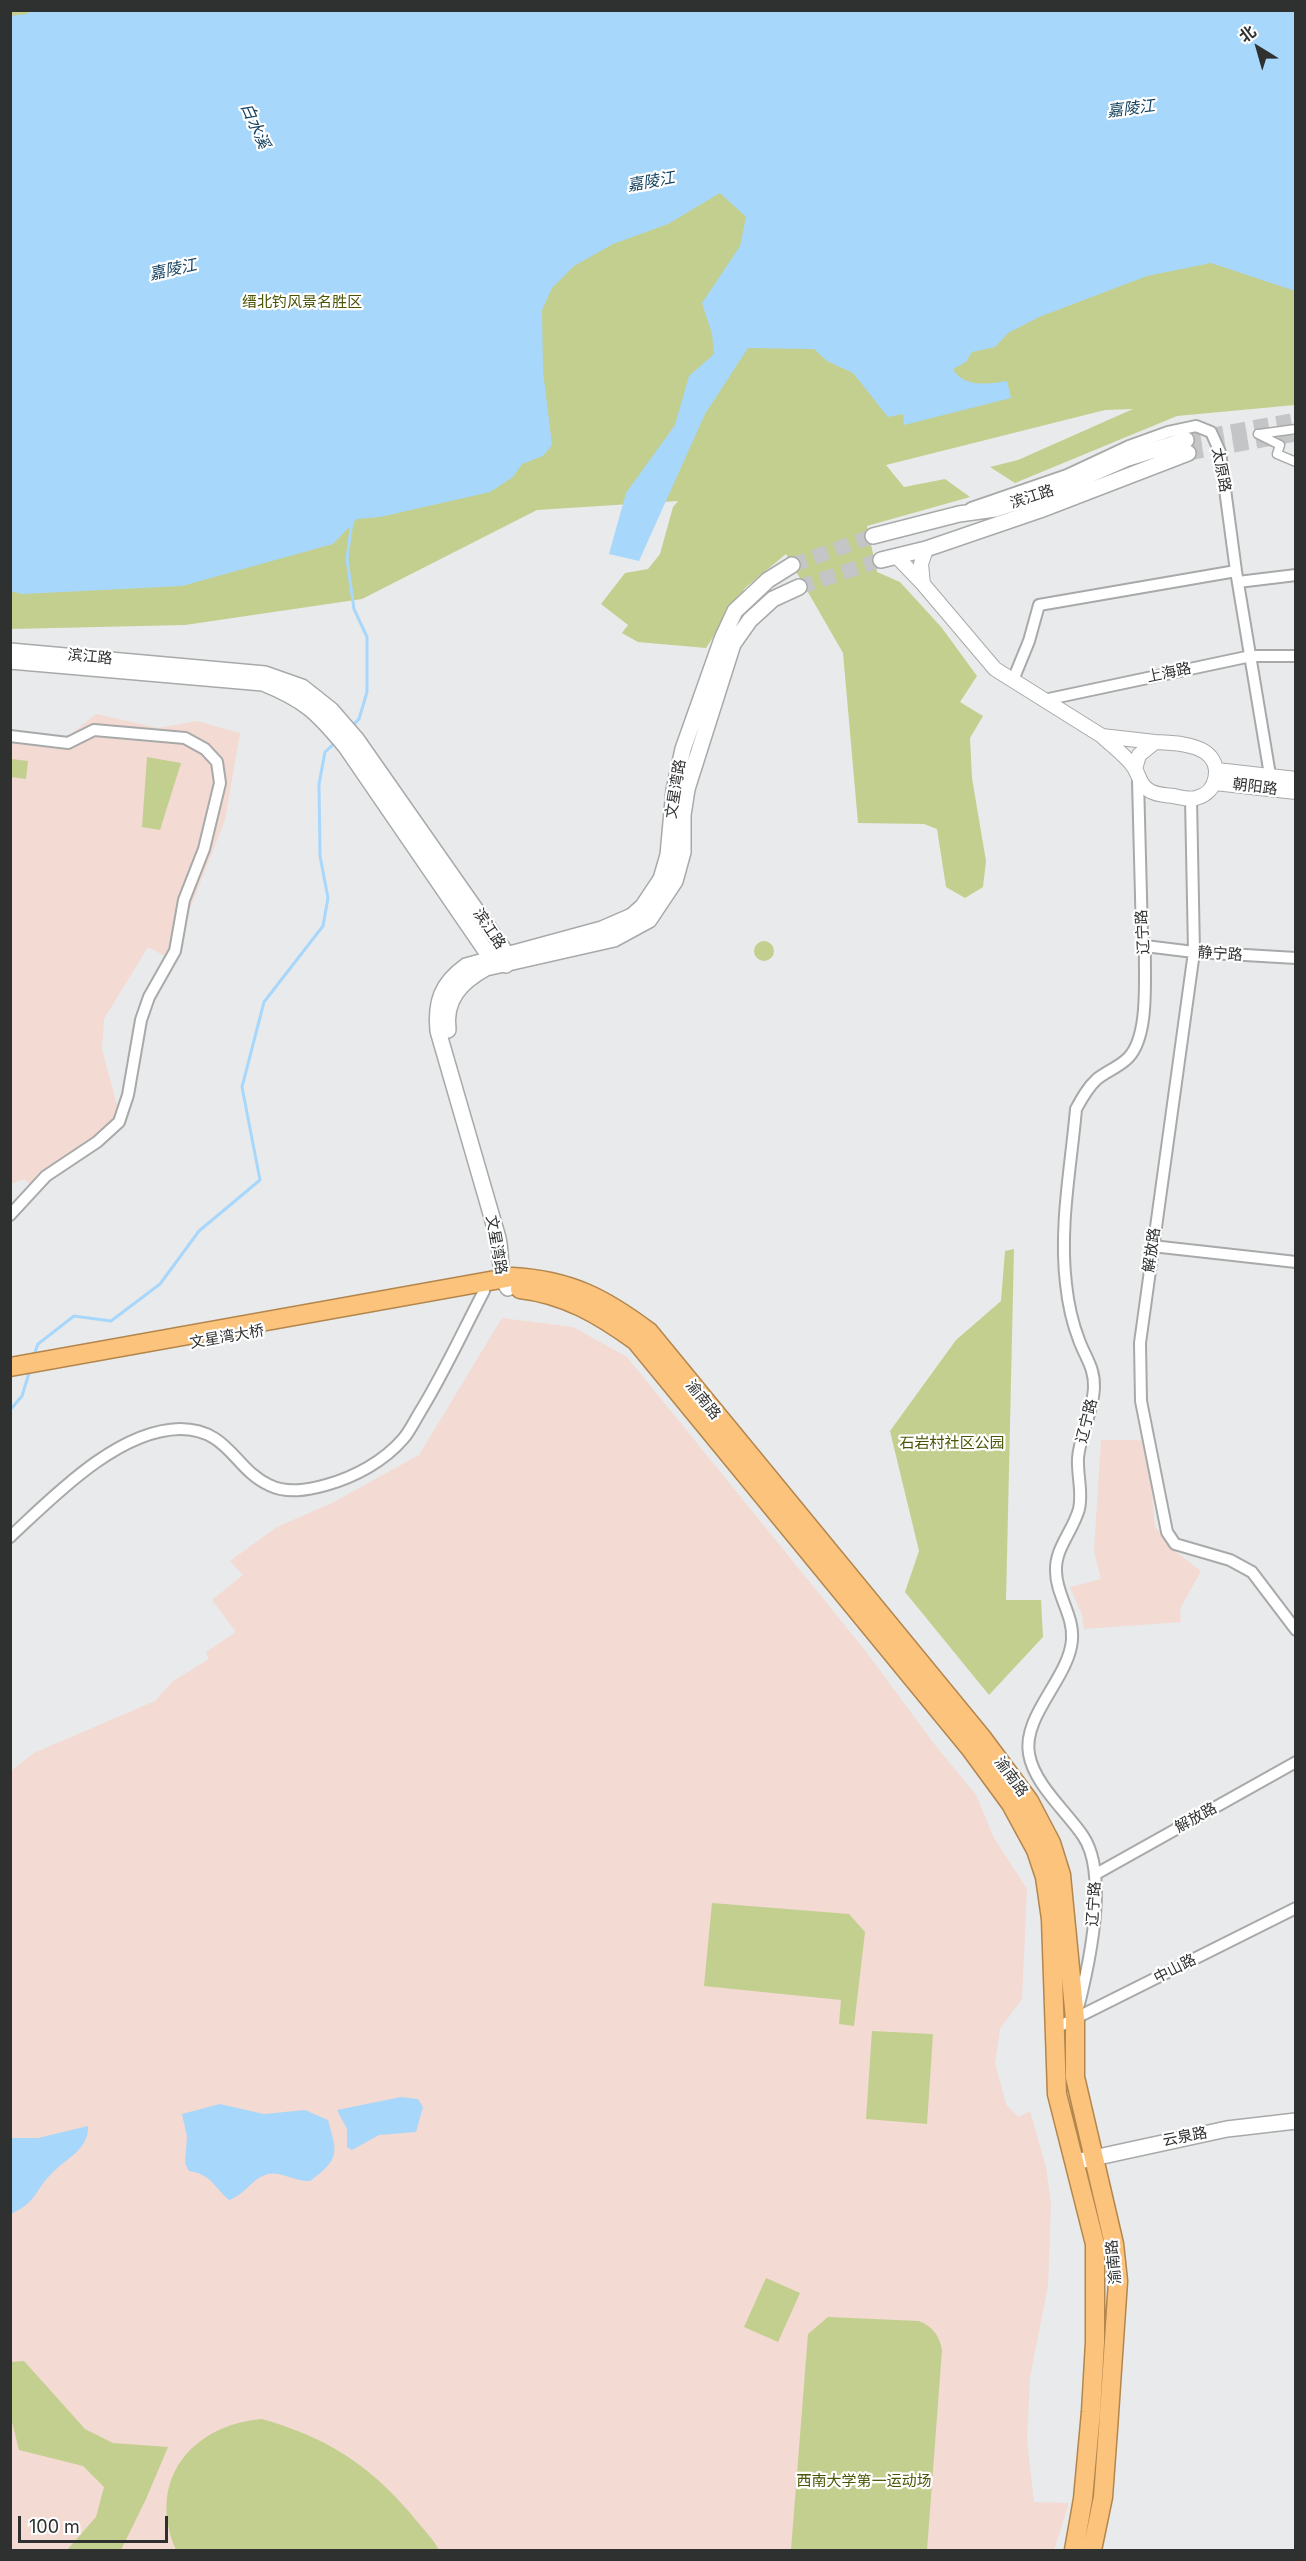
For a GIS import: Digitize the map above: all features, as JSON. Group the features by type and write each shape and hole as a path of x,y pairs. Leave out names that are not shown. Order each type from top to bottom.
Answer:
{"highway":[{"name":"渝南路","path":"444,1293 507,1281 560,1284 591,1293 615,1306 649,1332 1001,1763 1040,1822 1051,1843 1061,1875 1075,2019 1075,2077 1096,2159 1114,2244 1118,2281 1103,2497 1082,2549"},
{"name":"渝南路","path":"444,1293 484,1291 507,1281 583,1306 636,1341 798,1536 997,1785 1036,1850 1045,1877 1051,1919 1057,2094 1095,2244 1096,2283 1091,2412 1082,2549"},
{"name":"文星湾大桥","path":"10,1367 444,1293"},
{"name":"文星湾大桥","path":"10,1377 444,1293"}],"main road":[{"name":"滨江路","path":"873,536 959,514 995,509 1060,488 1128,458 1187,446 1040,510 926,549 881,560"},
{"name":"文星湾路","path":"507,1281 509,1245 447,1028 447,1015 454,993 468,978 506,959 621,922 632,916 652,895 661,879 668,855 674,790 682,749 722,639 735,611 768,580 792,565"},
{"name":"文星湾路","path":"507,1281 498,1238 437,1019 441,991 454,974 466,966 490,957 506,959 614,939 649,920 675,881 684,852 683,815 697,752 733,644 750,620 773,598 799,587"},
{"name":"滨江路","path":"10,651 264,678 294,696 322,718 403,817 506,959"},
{"name":"滨江路","path":"10,661 264,678"},
{"name":"滨江路","path":"403,817 490,957"},
{"name":"云泉路","path":"1076,2162 1096,2159 1139,2146 1227,2129 1296,2121"}],"street":[{"name":"太原路","path":"959,514 981,503 1067,475 1130,446 1196,426 1211,432 1220,452 1237,577 1270,775"},
{"path":"1296,429 1258,434 1280,445 1277,454 1296,462"},
{"path":"923,584 921,564 926,549"},
{"path":"897,557 923,584 994,669 1102,736 1152,792 1191,798 1203,795 1216,776 1213,759 1204,751 1102,736"},
{"path":"1013,680 1031,635 1039,605 1237,577 1296,575"},
{"name":"上海路","path":"1044,700 1251,656 1296,656"},
{"path":"10,736 68,743 94,730 185,738 205,749 217,762 220,783 204,849 184,900 175,951 149,997 141,1020 128,1095 119,1122 96,1142 46,1176 10,1215"},
{"path":"1136,774 1139,755 1155,742"},
{"name":"辽宁路","path":"1075,2019 1090,1963 1096,1874 1092,1854 1085,1838 1035,1772 1029,1754 1028,1738 1065,1664 1072,1642 1072,1619 1056,1572 1059,1552 1078,1513 1082,1496 1078,1460 1094,1390 1091,1362 1079,1342 1072,1320 1063,1244 1077,1109 1085,1092 1097,1079 1128,1059 1138,1044 1142,1026 1145,946 1142,935 1136,774"},
{"path":"1216,776 1270,775 1296,779"},
{"name":"朝阳路","path":"1216,776 1296,792"},
{"name":"解放路","path":"1191,798 1194,952 1140,1343 1141,1401 1167,1532 1175,1544 1230,1560 1252,1572 1296,1630"},
{"name":"静宁路","path":"1145,946 1194,952 1296,958"},
{"path":"1152,1246 1296,1262"},
{"path":"10,1537 47,1503 108,1455 158,1433 177,1429 196,1430 209,1435 232,1451 258,1480 271,1487 300,1491 346,1479 376,1462 404,1438 428,1398 484,1291"},
{"name":"解放路","path":"1096,1874 1296,1762"},
{"name":"中山路","path":"1054,2029 1296,1908"}],"shaded area":[{"path":"96,714 158,728 197,721 240,733 225,820 170,959 148,947 104,1019 102,1049 119,1113 98,1144 33,1189 25,1179 10,1184 10,732 66,738"},
{"path":"502,1318 573,1327 627,1357 864,1649 935,1745 976,1795 994,1838 1027,1889 1022,1999 1000,2029 995,2063 1006,2104 1018,2117 1030,2111 1046,2167 1051,2204 1048,2286 1030,2377 1027,2441 1034,2502 1069,2503 1054,2550 11,2550 11,1771 34,1753 155,1701 173,1681 209,1659 206,1652 236,1632 212,1600 243,1575 230,1561 277,1527 332,1503 419,1455"},
{"path":"1101,1440 1147,1440 1155,1527 1176,1552 1201,1571 1180,1609 1181,1622 1084,1629 1082,1615 1070,1587 1101,1579 1094,1551"}],"green space":[{"name":"缙北钓风景名胜区","path":"10,11 1295,11 1295,405 1177,416 1015,483 990,467 1018,460 1133,409 1105,410 886,465 904,487 945,479 970,497 867,526 877,572 900,582 942,628 977,676 960,702 983,716 970,738 972,778 986,861 983,887 965,898 946,887 937,829 924,824 858,823 843,653 786,554 745,588 706,648 638,642 622,633 628,625 601,604 625,573 648,569 660,554 673,507 678,501 537,510 362,599 185,625 11,629"},
{"path":"147,757 181,763 160,830 142,827"},
{"path":"11,759 28,761 26,779 11,777"},
{"path":"760,941 768,941 774,947 774,955 768,961 760,961 754,955 754,947"},
{"name":"石岩村社区公园","path":"1014,1249 1006,1600 1041,1600 1043,1637 989,1695 905,1592 919,1551 890,1431 956,1340 1001,1301 1005,1251"},
{"path":"712,1903 849,1914 865,1932 854,2026 839,2024 841,2000 704,1986"},
{"path":"872,2031 933,2034 927,2124 866,2119"},
{"path":"766,2278 800,2293 778,2342 744,2327"},
{"name":"西南大学第一运动场","path":"828,2317 919,2321 932,2329 939,2340 942,2350 927,2550 791,2550 808,2334"},
{"path":"24,2361 85,2429 113,2443 168,2447 121,2550 67,2550 96,2517 104,2487 83,2466 19,2450 11,2418 11,2362"},
{"path":"262,2419 306,2434 344,2454 362,2467 395,2496 439,2550 176,2550 168,2525 167,2501 171,2480 181,2461 196,2445 214,2432"}],"water":[{"name":"缙北钓风景名胜区","path":"31,11 1295,11 1295,291 1211,263 1147,276 1039,317 1008,333 995,347 972,352 966,362 953,369 957,375 970,382 985,384 1007,381 1011,398 904,425 903,414 888,417 853,373 827,361 814,349 748,348 705,414 639,561 609,554 626,493 675,425 689,376 714,354 712,334 702,303 740,246 746,217 720,193 668,224 613,244 574,266 552,288 542,310 543,371 552,445 543,456 522,464 513,477 490,492 380,517 357,519 333,544 182,586 22,594 10,591 10,16 27,14"},
{"path":"401,2097 418,2099 423,2107 416,2132 379,2135 352,2150 347,2147 347,2129 337,2110"},
{"path":"220,2104 264,2114 305,2110 328,2120 334,2148 332,2160 310,2181 273,2173 268,2174 257,2179 235,2198 229,2200 207,2178 189,2171 185,2163 187,2136 182,2114"},
{"path":"88,2126 85,2141 81,2147 53,2172 26,2205 11,2214 11,2138 38,2138"}],"waterway":[{"path":"351,727 359,719 367,692 367,637 354,609 347,559 352,522"},
{"path":"34,1355 38,1344 74,1316 111,1321 160,1284 199,1231 260,1180 242,1087 264,1002 323,926 328,898 320,856 319,784 325,752 336,742"},
{"path":"10,1410 22,1396 30,1370"}],"tunnel":[{"path":"1186,440 1296,420"},
{"path":"1188,453 1296,434"},
{"path":"792,565 873,536"},
{"path":"799,587 881,560"}],"water label":[{"name":"嘉陵江","path":"1131,109"},
{"name":"白水溪","path":"255,126"},
{"name":"嘉陵江","path":"651,182"},
{"name":"嘉陵江","path":"173,270"}]}
